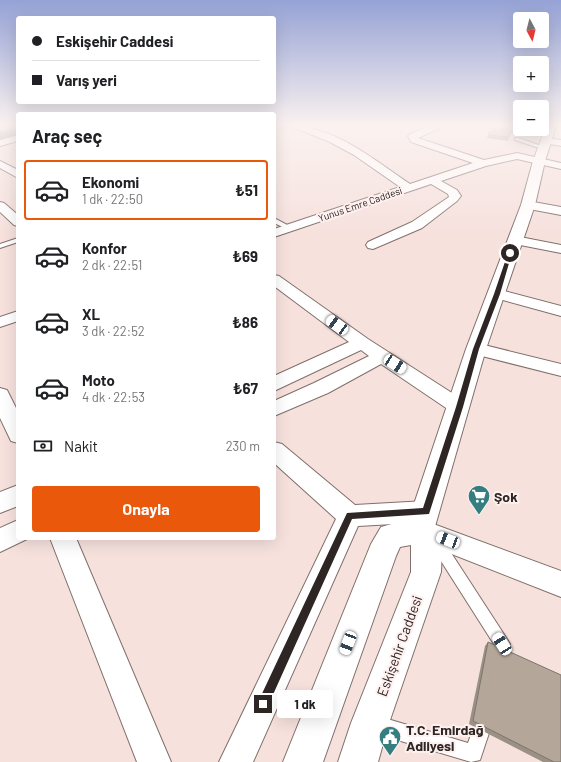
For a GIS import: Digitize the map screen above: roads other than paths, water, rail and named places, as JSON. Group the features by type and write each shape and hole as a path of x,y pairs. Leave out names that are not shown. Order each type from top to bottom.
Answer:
{"main road":[{"path":"303,762 382,554 391,536 423,521 460,407 476,349 497,294 514,240 528,205 542,162"},
{"name":"Eskişehir Caddesi","path":"358,762 370,723 426,572 427,547 423,521"}],"street":[{"path":"371,162 408,188"},
{"path":"479,162 483,163"},
{"name":"Yunus Emre Caddesi","path":"276,232 490,162"},
{"path":"0,164 16,174"},
{"path":"373,245 417,226 455,196 454,192 431,180"},
{"path":"528,205 561,211"},
{"path":"0,206 16,220"},
{"path":"514,240 561,250"},
{"path":"276,281 362,343 460,407"},
{"path":"497,294 561,311"},
{"path":"0,322 16,317"},
{"path":"276,383 362,343"},
{"path":"476,349 561,370"},
{"path":"276,408 321,388 382,356"},
{"path":"0,395 16,431"},
{"path":"276,452 350,516 423,521 561,584"},
{"path":"0,503 16,496"},
{"path":"236,762 350,516"},
{"path":"0,540 16,532"},
{"path":"64,540 154,762"}],"lane":[{"path":"276,221 289,228"},
{"path":"0,246 16,241"},
{"path":"423,521 502,644"},
{"path":"370,723 474,754 485,718"}],"place":[{"name":"Şok","path":"479,516"},
{"name":"T.C. Emirdağ Adliyesi","path":"390,756"}]}
